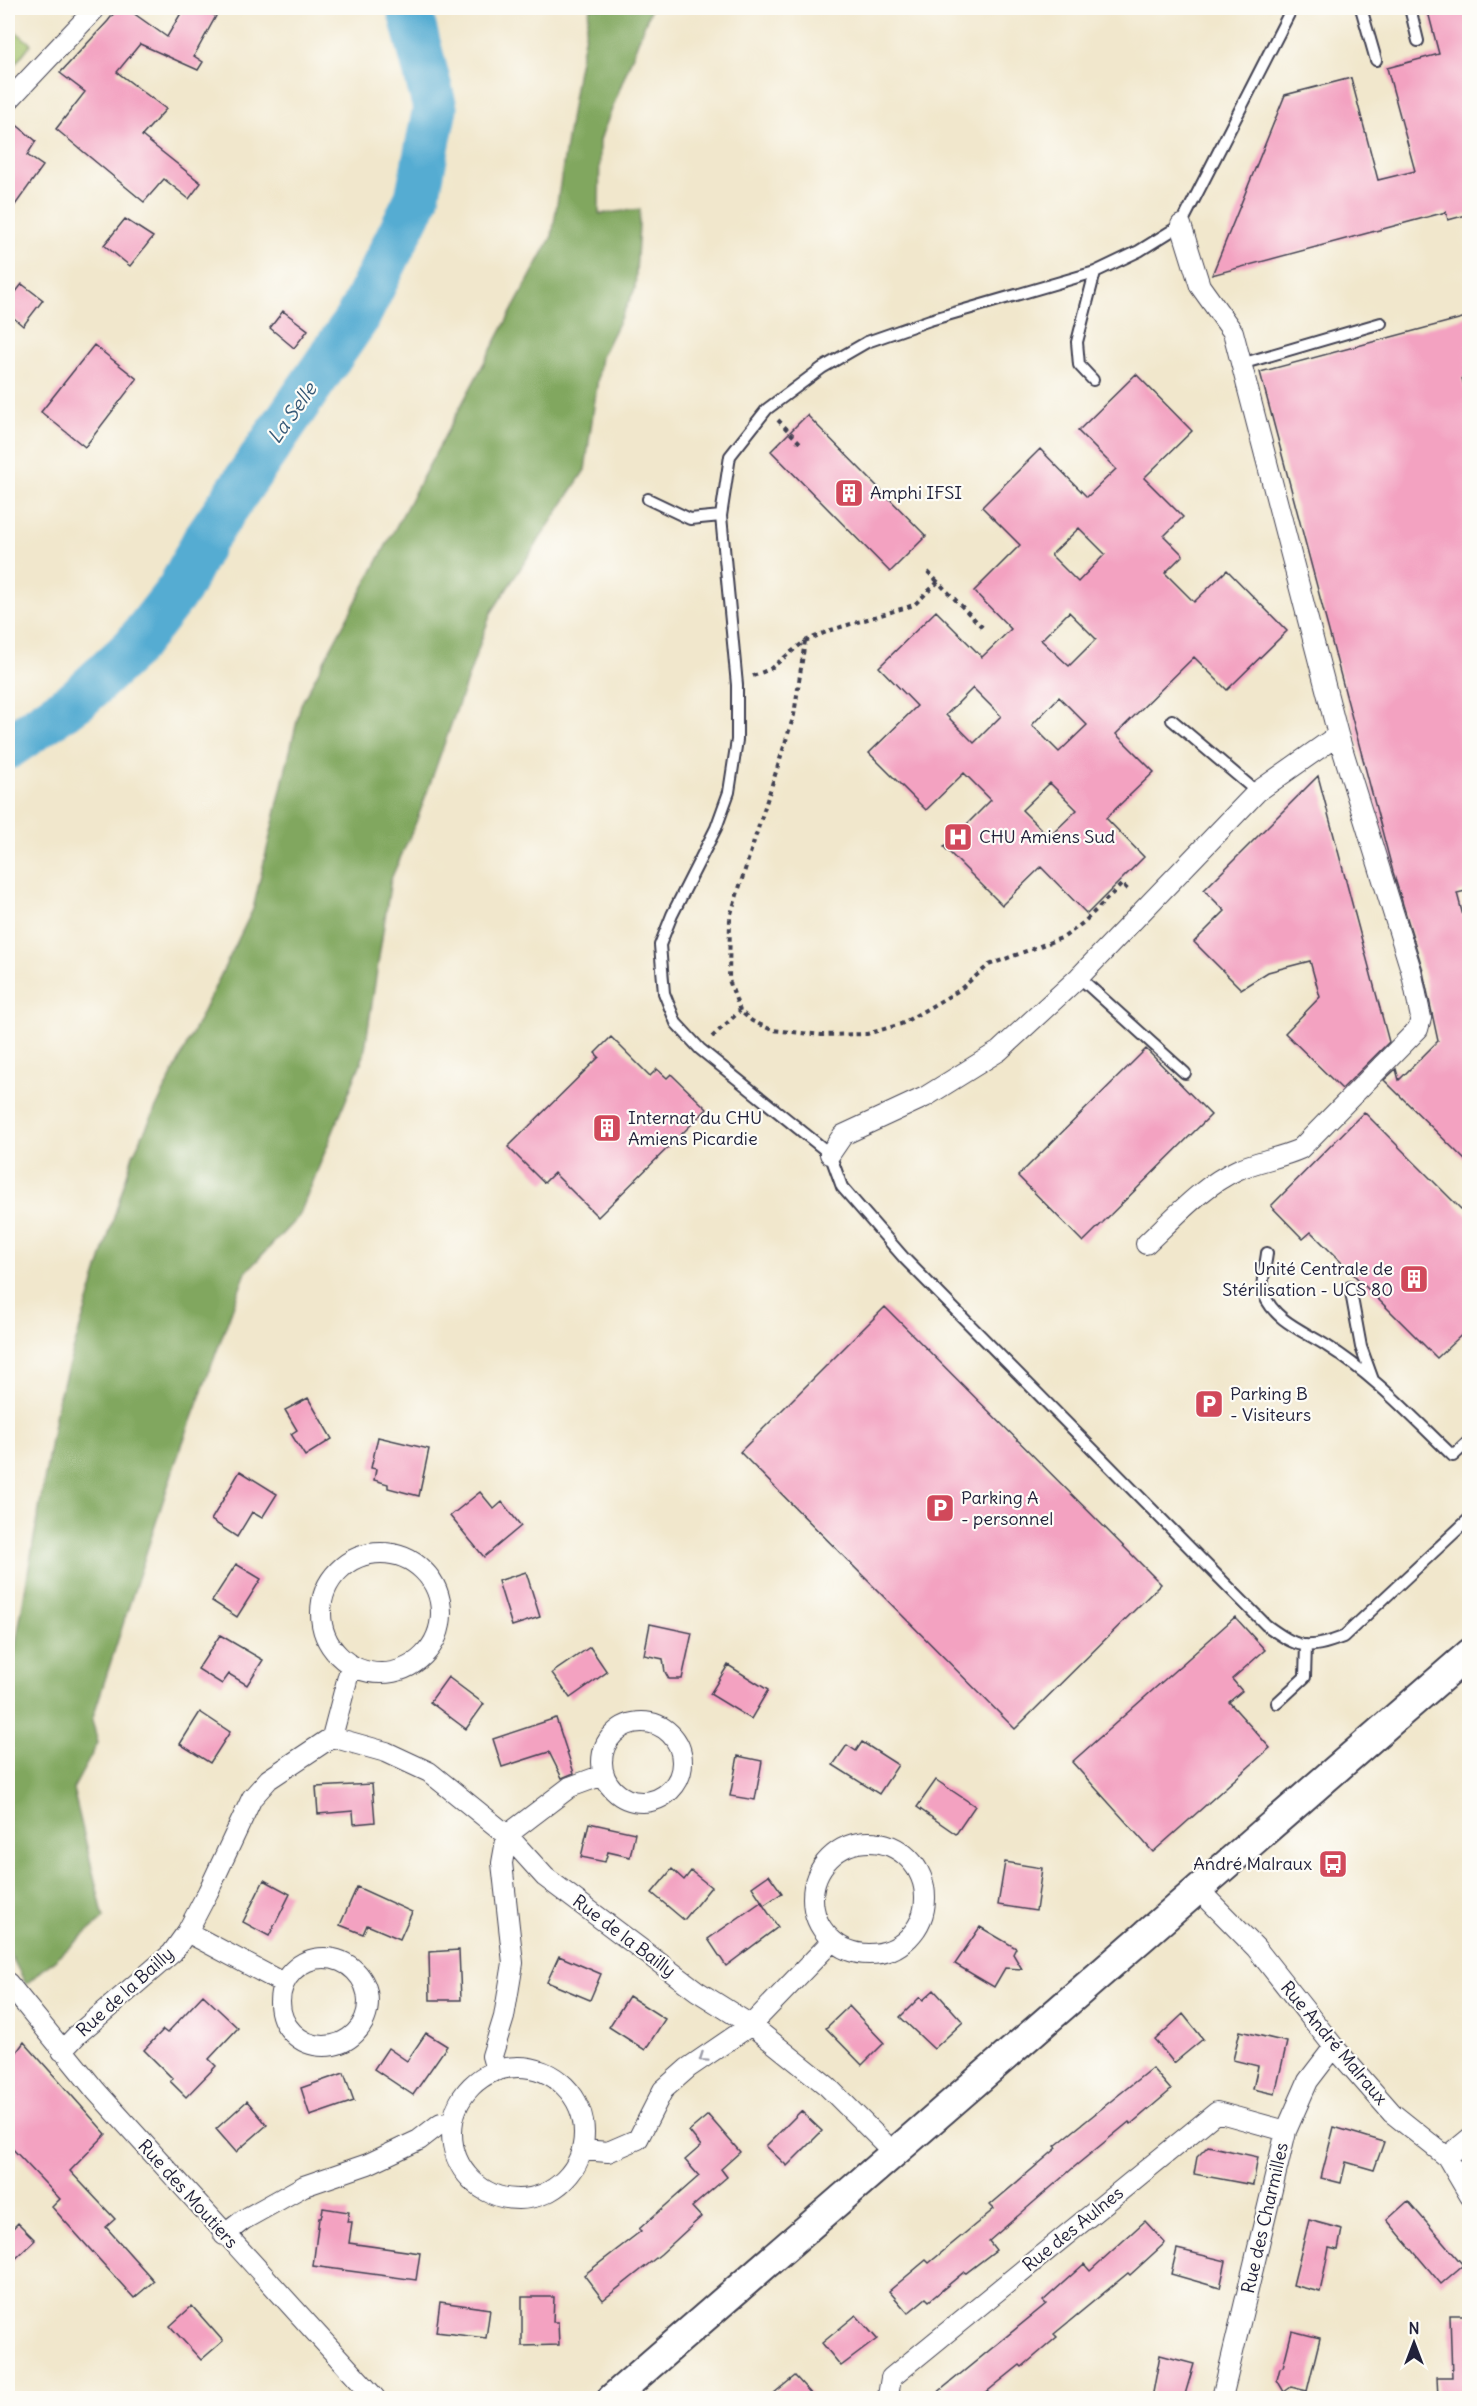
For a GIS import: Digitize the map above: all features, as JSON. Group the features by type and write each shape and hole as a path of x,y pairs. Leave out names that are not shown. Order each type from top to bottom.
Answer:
{"street":[{"path":"8,101 96,8"},
{"path":"1146,1244 1217,1180 1239,1169 1282,1157 1300,1149 1418,1029 1421,1018 1411,970 1338,735 1233,332 1200,286 1181,225"},
{"path":"830,1154 843,1135 925,1096 999,1051 1079,978 1257,792 1338,735"},
{"path":"370,1554 391,1554 411,1561 431,1580 441,1606 440,1625 433,1643 422,1657 406,1668 388,1672 369,1672 351,1665 335,1652 325,1634 321,1614 324,1593 335,1575 351,1561 370,1554"},
{"path":"612,2398 1470,1653"},
{"path":"332,1737 351,1665"},
{"path":"646,1721 659,1725 671,1733 679,1744 682,1770 677,1783 657,1800 644,1803 619,1796 609,1787 603,1775 601,1762 603,1748 610,1736 620,1727 633,1722 646,1721"},
{"name":"Rue de la Bailly","path":"62,2051 78,2034 172,1953 187,1932 252,1798 269,1779 332,1737 386,1752 429,1772 507,1835 545,1877 697,1991 751,2025 827,2086 894,2153"},
{"path":"496,2070 492,2055 504,2017 513,1963 502,1863 507,1835 570,1786 603,1775"},
{"path":"863,1842 882,1843 899,1850 918,1871 926,1897 923,1916 915,1932 902,1945 885,1953 866,1955 848,1951 832,1941 820,1927 814,1909 813,1891 819,1873 830,1858 845,1847 863,1842"},
{"name":"Rue André Malraux","path":"1197,1888 1256,1948 1334,2047 1392,2113 1448,2157 1470,2196"},
{"name":"Rue de la Bailly","path":"187,1932 283,1983"},
{"path":"583,2150 608,2151 638,2139 663,2090 688,2068 751,2025 832,1941"},
{"path":"318,1958 332,1958 346,1964 357,1973 365,1986 368,2000 366,2015 354,2033 336,2045 308,2044 295,2036 285,2025 280,2004 283,1983 303,1962 318,1958"},
{"name":"Rue des Moutiers","path":"8,1983 62,2051 224,2235 375,2398"},
{"name":"Rue des Charmilles","path":"1222,2398 1286,2131 1308,2081 1334,2047"},
{"path":"516,2066 537,2069 556,2077 571,2091 581,2109 585,2130 583,2150 574,2170 558,2187 538,2197 515,2200 493,2195 474,2183 460,2166 452,2144 452,2121 458,2104 467,2090 480,2078 496,2070 516,2066"},
{"name":"Rue des Aulnes","path":"890,2398 888,2396 891,2378 1217,2112 1286,2131"},
{"path":"224,2235 243,2220 304,2186 368,2164 419,2140 441,2123 452,2121"},
{"path":"1448,2157 1470,2138"}],"lane":[{"path":"1292,8 1181,225 1139,251 1095,272 930,320 867,342 822,368 767,409 730,456 721,516 737,686 737,740 729,792 716,828 672,915 660,945 664,993 676,1023 700,1049 830,1154 842,1187 904,1258 1266,1625 1288,1641 1317,1647 1343,1637 1470,1518"},
{"path":"1361,8 1376,60"},
{"path":"1410,8 1418,41"},
{"path":"1093,380 1079,364 1077,342 1095,272"},
{"path":"1241,364 1381,322"},
{"path":"648,499 690,519 721,516"},
{"path":"1172,720 1257,792"},
{"path":"1079,978 1185,1073"},
{"path":"1267,1253 1263,1293 1272,1307 1293,1327 1329,1347 1373,1380 1453,1456 1470,1440"},
{"path":"1350,1287 1361,1347 1373,1380"},
{"path":"1277,1703 1305,1677 1306,1645"}],"path":[{"path":"767,409 801,444"},
{"path":"928,572 985,630"},
{"path":"737,686 770,669 805,641 831,630 914,605 938,582"},
{"path":"805,641 794,715 730,917 729,980 740,1011 752,1021 771,1030 822,1035 867,1034 902,1024 958,991 989,965 1064,937 1084,922 1122,884 1147,907"},
{"path":"700,1049 740,1011"}],"green space":[{"path":"590,8 651,8 600,140 599,214 640,209 635,289 601,357 585,470 491,613 417,820 391,879 364,1055 299,1216 246,1272 175,1464 92,1720 98,1743 73,1789 104,1918 26,1984 8,1950 8,1689 58,1400 133,1155 253,909 301,704 552,236 577,75"},
{"path":"8,25 31,44 11,69 8,65"}],"building":[{"path":"118,8 126,8 167,37 184,8 199,8 216,16 194,56 203,62 198,70 140,44 117,72 166,109 142,136 201,183 189,199 164,179 144,202 56,129 85,92 60,73"},
{"path":"1427,8 1470,8 1470,214 1448,220 1446,212 1212,275 1285,95 1351,78 1378,180 1415,171 1387,68 1439,54"},
{"path":"8,118 36,141 27,155 43,166 8,215"},
{"path":"125,219 153,237 130,266 104,245"},
{"path":"22,284 43,300 23,326 8,313 8,302"},
{"path":"283,311 308,330 294,348 270,328"},
{"path":"1470,316 1470,377 1462,378 1470,408 1470,890 1457,893 1470,942 1470,1165 1384,1080 1396,1069 1399,1080 1438,1041 1422,967 1393,872 1260,372"},
{"path":"94,345 137,379 85,447 41,412"},
{"path":"1136,374 1192,431 1144,478 1183,517 1164,536 1183,555 1165,573 1194,602 1227,570 1287,631 1227,690 1194,657 1116,734 1154,772 1106,818 1144,857 1087,914 1041,867 1002,905 944,847 991,800 964,773 926,810 869,753 917,706 879,667 936,611 982,657 1011,629 974,591 1020,545 982,507 1040,449 1087,497 1116,469 1078,431","holes":["1079,528 1105,554 1078,582 1051,555","1069,612 1096,639 1069,666 1041,640","973,688 1001,716 974,743 946,715","1059,697 1087,725 1059,752 1032,725","1050,783 1077,810 1049,837 1022,810"]},
{"name":"Amphi IFSI","path":"807,415 926,536 890,572 771,451"},
{"path":"1318,776 1389,1042 1342,1089 1285,1033 1320,997 1310,961 1268,972 1241,989 1194,942 1225,911 1204,890"},
{"name":"Internat du CHU Amiens Picardie","path":"611,1037 650,1076 657,1069 667,1078 671,1074 707,1109 598,1217 554,1173 544,1183 508,1147 599,1057 595,1053"},
{"path":"1146,1049 1211,1115 1083,1242 1018,1176"},
{"name":"Unité Centrale de Stérilisation - UCS 80","path":"1364,1112 1470,1218 1470,1327 1437,1358 1311,1232 1303,1239 1271,1206"},
{"name":"Parking A - personnel","path":"885,1307 1161,1584 1015,1729 740,1452"},
{"path":"308,1398 332,1439 305,1456 291,1434 297,1430 285,1410"},
{"path":"378,1437 429,1449 419,1496 388,1488 388,1484 374,1480 376,1469 371,1468"},
{"path":"240,1471 277,1494 262,1518 252,1512 237,1537 211,1520"},
{"path":"480,1492 494,1509 502,1502 521,1526 484,1557 450,1516"},
{"path":"236,1564 261,1579 237,1617 212,1601"},
{"path":"526,1572 540,1617 512,1626 498,1581"},
{"path":"1235,1617 1265,1650 1232,1679 1242,1691 1229,1702 1270,1748 1153,1852 1072,1762"},
{"path":"650,1624 692,1633 682,1679 669,1679 665,1672 663,1659 644,1655"},
{"path":"220,1635 263,1660 247,1685 229,1674 222,1684 198,1669"},
{"path":"590,1647 607,1672 570,1698 552,1673"},
{"path":"728,1665 768,1690 751,1719 710,1694"},
{"path":"448,1677 484,1704 466,1729 430,1702"},
{"path":"200,1712 230,1732 210,1763 180,1744"},
{"path":"556,1718 574,1773 562,1778 549,1752 502,1767 493,1739"},
{"path":"862,1742 898,1765 879,1794 833,1765 847,1745 856,1751"},
{"path":"738,1756 762,1761 755,1800 730,1796"},
{"path":"936,1780 975,1806 956,1834 917,1807"},
{"path":"372,1784 375,1822 354,1824 353,1811 318,1814 316,1787"},
{"path":"589,1823 635,1833 630,1857 608,1852 605,1862 581,1857"},
{"path":"1005,1862 1042,1868 1036,1911 998,1905"},
{"path":"672,1869 684,1880 691,1871 711,1887 684,1920 652,1893"},
{"path":"769,1875 782,1893 764,1905 752,1887"},
{"path":"264,1880 290,1894 269,1936 243,1922"},
{"path":"357,1887 412,1912 400,1939 367,1925 363,1934 340,1925"},
{"path":"761,1902 778,1927 726,1966 708,1939"},
{"path":"980,1927 1016,1948 1013,1954 1022,1969 1005,1968 994,1987 955,1964"},
{"path":"459,1950 461,2000 430,2000 429,1952"},
{"path":"559,1956 601,1974 590,2000 547,1982"},
{"path":"934,1990 963,2022 934,2049 900,2017 920,1997 923,2000"},
{"path":"203,1995 238,2028 209,2059 216,2066 186,2097 170,2081 173,2079 144,2050 163,2030 167,2033"},
{"path":"629,1996 665,2019 645,2050 609,2027"},
{"path":"849,2006 884,2043 862,2065 826,2028"},
{"path":"1183,2014 1203,2039 1174,2063 1155,2040"},
{"path":"1240,2031 1287,2042 1275,2094 1253,2089 1258,2066 1233,2060"},
{"path":"426,2033 447,2046 413,2095 374,2069 388,2048 407,2061"},
{"path":"24,2042 106,2134 70,2171 115,2219 106,2227 154,2281 134,2298 52,2207 60,2199 8,2144 8,2064"},
{"path":"1152,2068 1171,2090 1073,2168 989,2241 996,2250 966,2273 964,2272 929,2301 926,2298 908,2313 889,2291 926,2260 929,2263 994,2209 990,2205 1057,2148 1055,2146"},
{"path":"344,2073 354,2101 310,2116 301,2088"},
{"path":"247,2101 267,2125 236,2152 216,2129"},
{"path":"801,2111 822,2131 787,2166 766,2146"},
{"path":"708,2115 740,2152 721,2169 727,2177 692,2207 701,2217 661,2254 603,2300 584,2275 641,2231 639,2229 699,2176 685,2160 701,2146 689,2131"},
{"path":"1334,2127 1384,2142 1374,2170 1346,2162 1341,2183 1321,2178"},
{"path":"1208,2146 1258,2157 1253,2185 1194,2174 1197,2157"},
{"path":"1408,2201 1463,2265 1441,2284 1387,2220"},
{"path":"323,2208 349,2212 347,2222 352,2222 349,2243 420,2253 416,2280 313,2266 319,2218 321,2218"},
{"path":"1309,2220 1342,2229 1338,2250 1329,2248 1320,2292 1293,2285"},
{"path":"1145,2221 1165,2243 1130,2275 1128,2273 1054,2334 1057,2337 1022,2367 1020,2365 979,2398 931,2398 1046,2304 1043,2301 1084,2264 1090,2271"},
{"path":"18,2223 35,2240 8,2266 8,2233"},
{"path":"1177,2249 1226,2261 1220,2288 1171,2274"},
{"path":"522,2297 554,2297 553,2322 558,2322 559,2345 522,2346"},
{"path":"440,2302 490,2309 486,2338 436,2332"},
{"path":"192,2306 223,2341 201,2360 170,2326"},
{"path":"856,2315 877,2339 841,2366 822,2343"},
{"path":"1450,2315 1470,2315 1470,2398 1438,2398 1437,2377 1452,2377"},
{"path":"1292,2331 1320,2338 1307,2391 1291,2387 1284,2392 1277,2380 1280,2368 1283,2367"},
{"path":"1160,2355 1194,2364 1184,2398 1152,2398"},
{"path":"795,2376 815,2398 768,2398"}],"waterway":[{"name":"La Selle","path":"8,747 78,699 133,648 179,589 205,539 358,317 417,198 435,108 409,8"}],"place":[{"name":"Amphi IFSI","path":"849,493"},
{"name":"CHU Amiens Sud","path":"958,837"},
{"name":"Internat du CHU Amiens Picardie","path":"607,1128"},
{"name":"Unité Centrale de Stérilisation - UCS 80","path":"1414,1279"},
{"name":"Parking B - Visiteurs","path":"1209,1404"},
{"name":"Parking A - personnel","path":"940,1508"},
{"name":"André Malraux","path":"1333,1864"}]}
